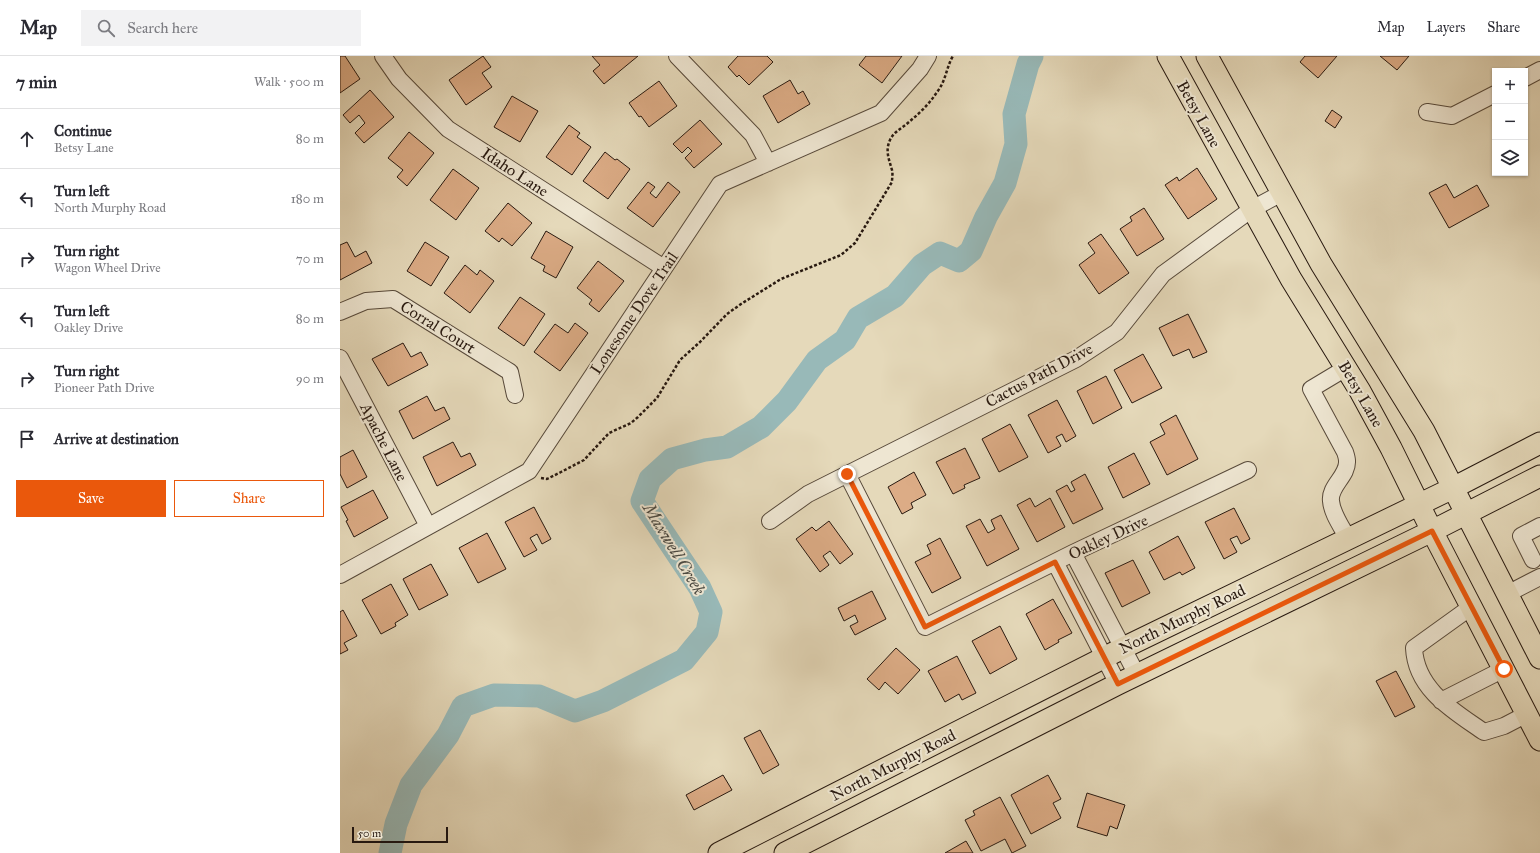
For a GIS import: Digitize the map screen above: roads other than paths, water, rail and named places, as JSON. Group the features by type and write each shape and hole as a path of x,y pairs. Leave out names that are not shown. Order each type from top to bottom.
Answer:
{"main road":[{"name":"Betsy Lane","path":"1168,56 1291,279 1346,368 1384,436 1504,669 1533,711 1540,740"},
{"name":"Betsy Lane","path":"1207,56 1321,264 1424,431 1540,658"},
{"name":"North Murphy Road","path":"719,853 1123,648 1453,488 1540,443"},
{"name":"North Murphy Road","path":"785,853 1118,684 1432,531 1540,476"}],"street":[{"name":"Idaho Lane","path":"383,56 399,79 448,129 664,268"},
{"path":"677,56 753,135 768,163"},
{"name":"Lonesome Dove Trail","path":"340,575 529,471 720,184 881,113 920,69 928,56"},
{"path":"1528,76 1540,70"},
{"path":"1427,112 1452,116 1492,96"},
{"name":"Cactus Path Drive","path":"770,521 808,494 1076,359 1117,332 1162,274 1252,209 1282,193"},
{"name":"Corral Court","path":"340,312 366,301 393,299 510,372 515,395"},
{"name":"Apache Lane","path":"340,358 428,526"},
{"path":"1346,368 1312,389 1345,452 1348,461 1345,471 1333,490 1330,500 1332,509 1348,539"},
{"name":"Oakley Drive","path":"847,474 925,627 1073,553 1248,470"},
{"path":"1538,563 1521,536 1540,526"},
{"path":"1073,553 1137,675"},
{"path":"1055,562 1118,684"},
{"path":"1506,594 1540,577"},
{"path":"1471,606 1414,648 1415,658 1425,681 1440,701 1484,732 1504,726 1533,711"},
{"path":"1440,701 1504,669"}],"waterway":[{"name":"Maxwell Creek","path":"390,853 396,824 411,785 448,735 463,706 494,695 539,696 575,711 603,701 684,660 707,632 711,612 700,588 642,501 650,479 672,459 705,450 727,447 761,427 787,401 817,360 845,340 858,318 895,296 922,265 940,253 959,261 971,251 986,217 1005,183 1016,144 1014,114 1028,64 1032,56"}]}
